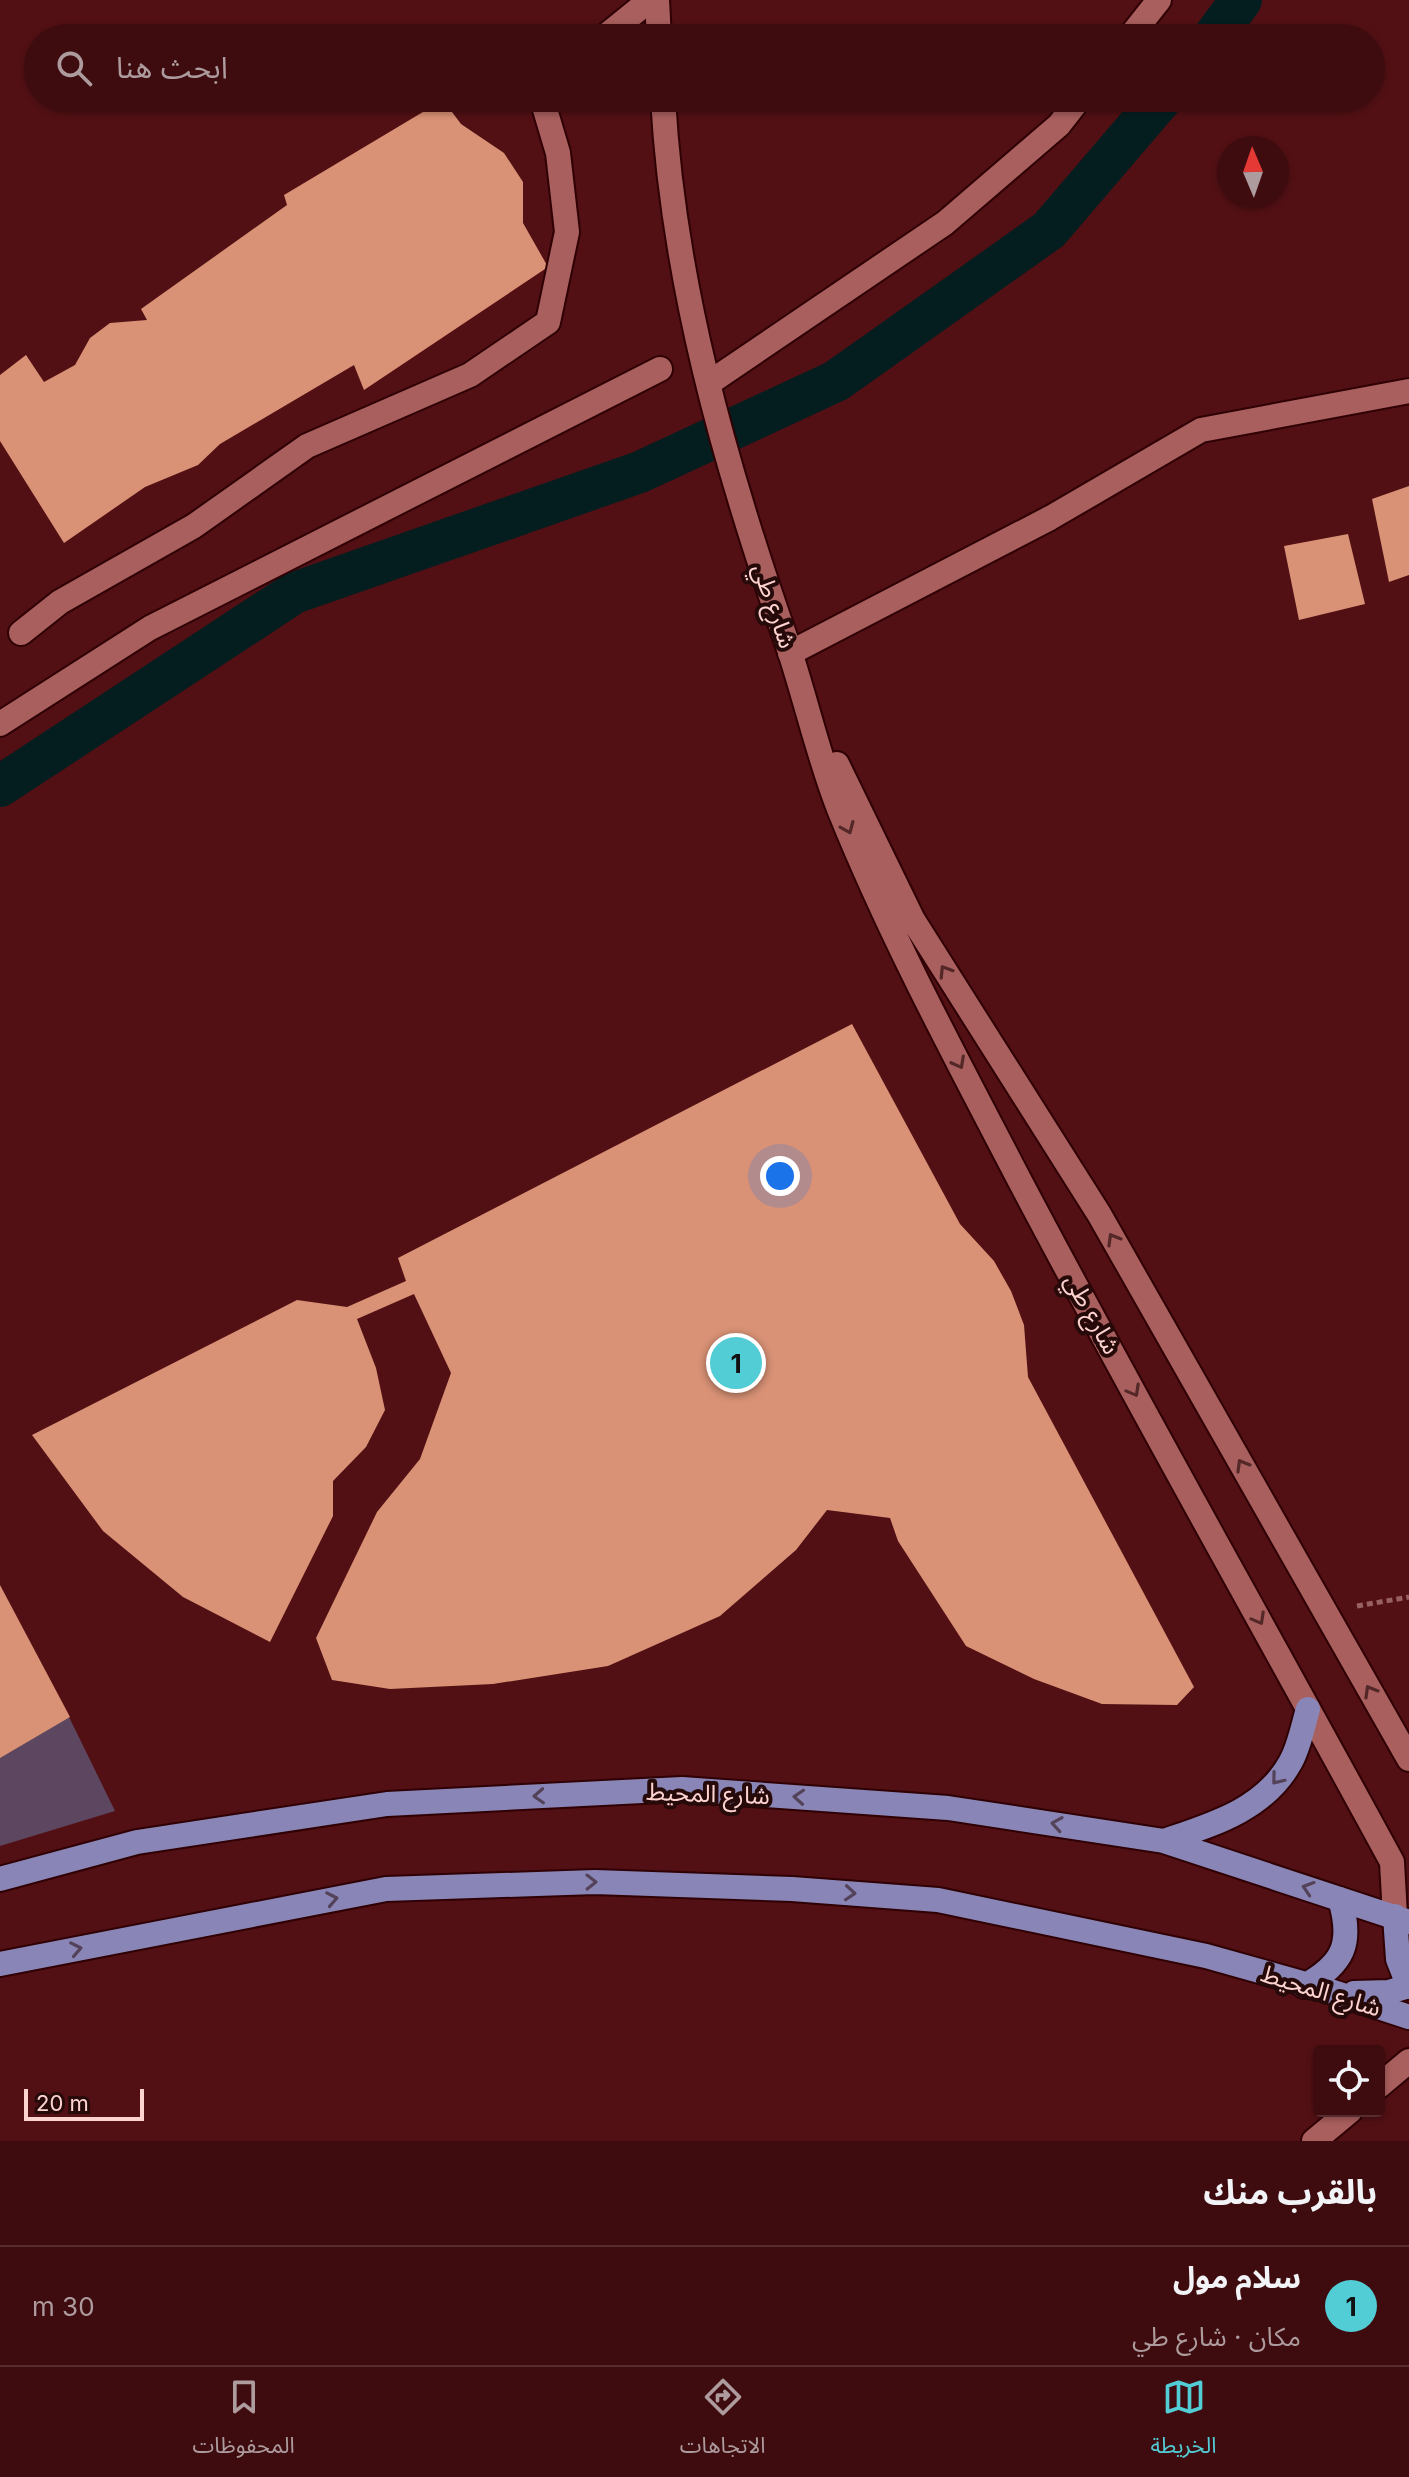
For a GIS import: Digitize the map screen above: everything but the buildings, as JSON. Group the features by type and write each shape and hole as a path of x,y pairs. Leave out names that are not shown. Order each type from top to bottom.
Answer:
{"main road":[{"path":"1164,1841 1222,1822 1264,1796 1291,1763 1308,1709"},
{"name":"شارع المحيط","path":"0,1879 137,1842 387,1804 682,1789 948,1808 1164,1841 1402,1919"},
{"name":"شارع المحيط","path":"0,1964 386,1889 595,1882 792,1889 938,1900 1206,1956 1409,2017"},
{"path":"1340,1899 1348,1925 1343,1951 1316,1988 1369,1994 1409,1986 1395,1945 1402,1919"}],"street":[{"path":"620,24 650,0"},
{"path":"657,0 658,24"},
{"path":"1140,24 1159,0"},
{"path":"21,633 60,602 194,526 307,446 470,375 548,322 567,232 558,153 546,112"},
{"name":"شارع طي","path":"664,112 667,166 699,343 741,512 807,701 837,804 903,957 1051,1239 1392,1862 1402,1919"},
{"path":"709,383 945,223 1059,125 1069,112"},
{"path":"0,724 150,628 660,369"},
{"path":"790,653 1050,518 1201,430 1409,391"},
{"name":"شارع طي","path":"807,701 913,920 1099,1214 1409,1759"},
{"path":"1385,2081 1409,2061"},
{"path":"1314,2141 1343,2117"}],"path":[{"path":"1325,1611 1409,1597"}],"shaded area":[{"path":"69,1717 115,1811 0,1846 0,1757"}],"waterway":[{"path":"1223,24 1241,0"},
{"path":"0,786 294,593 640,472 836,381 1049,230 1150,112"}],"place":[{"name":"سلام مول","path":"736,1363"}]}
